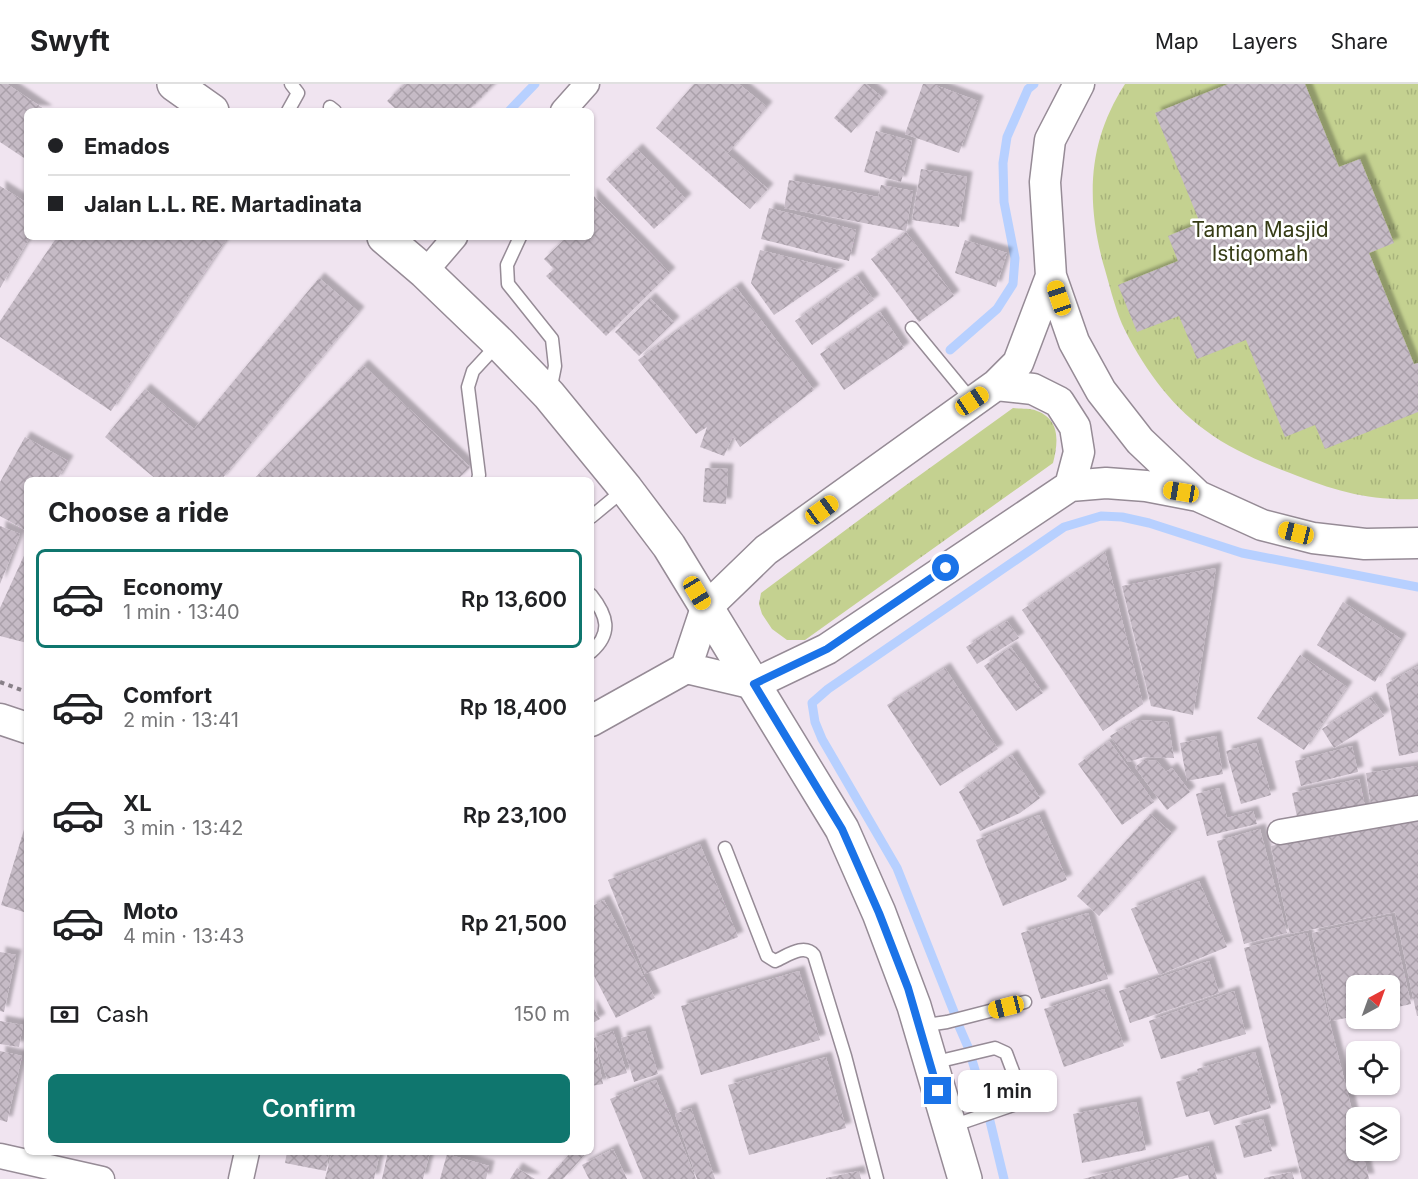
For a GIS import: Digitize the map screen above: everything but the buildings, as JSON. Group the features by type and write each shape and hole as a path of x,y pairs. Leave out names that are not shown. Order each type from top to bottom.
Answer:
{"main road":[{"path":"174,84 208,108"},
{"path":"390,240 499,343 549,395 669,546 754,684 842,829 879,913 914,1006 965,1179"}],"street":[{"path":"567,108 587,84"},
{"path":"1079,84 1050,141 1045,182 1051,276 1074,342 1101,391 1140,441 1198,495"},
{"path":"425,272 452,240"},
{"path":"686,668 706,608 766,550 984,393 1018,363 1051,276"},
{"path":"984,393 1033,389 1059,402 1076,428 1079,452 1070,486"},
{"path":"594,719 686,668 754,684 827,649 1070,486 1106,483 1146,486 1198,495 1262,525 1313,538 1365,544 1416,543"},
{"path":"0,720 24,727"},
{"path":"1280,832 1418,807"},
{"path":"241,1179 246,1155"},
{"path":"0,1156 102,1179"}],"lane":[{"path":"290,108 298,93 291,84"},
{"path":"519,240 507,265 508,284 552,339 555,366 549,395"},
{"path":"912,328 984,393"},
{"path":"479,477 468,387 473,371 499,343"},
{"path":"594,515 626,489"},
{"path":"594,600 605,616 605,628 599,645 594,649"},
{"path":"724,848 767,956 775,961 805,949 814,956 845,1056 877,1179"},
{"path":"919,1027 1025,1002"},
{"path":"930,1064 995,1048 1002,1049 1006,1053 1021,1094 1021,1100 1016,1104 949,1127"}],"path":[{"path":"0,682 24,691"}],"green space":[{"name":"Taman Masjid Istiqomah","path":"1125,84 1418,84 1418,499 1352,494 1306,479 1246,454 1215,437 1192,420 1168,396 1147,368 1116,309 1103,263 1094,216 1093,193 1097,149 1113,105"},
{"path":"1013,408 1034,410 1050,420 1056,433 1053,463 805,640 787,640 772,629 762,614 759,604 761,593"}],"waterway":[{"path":"512,108 535,84"},
{"path":"950,350 997,309 1013,284 1015,258 1004,202 1003,163 1007,137 1028,89 1034,84"},
{"path":"954,1012 897,868 822,739 815,722 812,703 828,689 1064,527 1101,516 1122,517 1149,523 1242,553 1418,587"},
{"path":"958,1024 968,1047"},
{"path":"972,1060 986,1106"},
{"path":"989,1117 1004,1179"}],"route":[{"path":"938,1091 908,988 879,913 842,829 754,684 827,649 946,568"}]}
